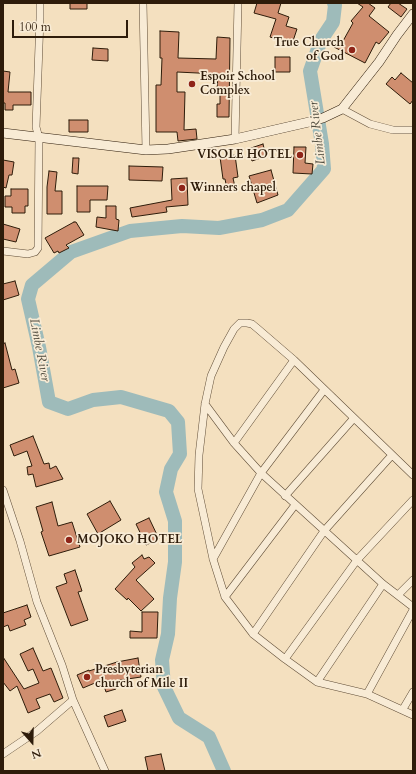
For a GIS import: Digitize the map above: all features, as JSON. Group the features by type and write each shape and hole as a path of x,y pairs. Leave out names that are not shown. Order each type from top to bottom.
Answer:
{"street":[{"path":"3,251 28,254 35,252 38,248 39,138 36,127 40,3"},
{"path":"143,3 146,150"},
{"path":"235,138 238,3"},
{"path":"3,133 146,150 168,149 235,138 323,118 342,109 379,62 413,14"},
{"path":"342,109 370,124 393,130 413,130"},
{"path":"413,475 294,360 252,324 240,323 234,329 211,376 205,404 199,455 198,489 213,559 225,597 253,634 317,682 367,694 413,714"},
{"path":"234,443 294,360"},
{"path":"213,559 261,473 324,390"},
{"path":"205,404 234,443 261,473 383,584 413,609 367,694"},
{"path":"285,496 354,418"},
{"path":"253,634 324,531 392,455"},
{"path":"3,490 20,541 37,602 62,665 73,700 105,771"},
{"path":"285,659 358,560 413,500"},
{"path":"225,597 295,505"},
{"path":"398,595 413,580"},
{"path":"317,682 383,584"},
{"path":"403,709 413,692"},
{"path":"3,754 37,731 73,700"}],"building":[{"path":"70,3 87,3 87,9 70,9"},
{"path":"257,3 281,3 278,13 289,17 286,26 297,29 292,44 270,37 276,19 254,13"},
{"path":"357,3 368,3 375,8 369,16 389,32 379,44 376,42 365,63 334,47 339,38 343,41 353,23 351,21 363,7"},
{"path":"391,3 398,3 407,9 401,17 388,7"},
{"path":"160,31 179,32 178,58 216,59 217,37 230,38 229,117 217,117 217,104 220,104 220,90 217,90 218,74 177,72 177,92 185,92 184,130 196,129 197,139 178,141 177,132 156,132 156,85 161,85 162,58 160,58"},
{"path":"93,48 108,49 108,61 92,60"},
{"path":"275,57 290,57 290,72 275,72"},
{"path":"3,71 10,72 8,92 31,92 31,105 13,105 13,110 5,110 5,103 3,103"},
{"path":"401,73 413,83 413,100 410,104 386,84 392,77 395,80"},
{"path":"69,120 88,120 88,132 69,132"},
{"path":"263,144 266,156 252,161 248,149"},
{"name":"VISOLE HOTEL","path":"294,147 306,147 305,163 313,164 312,174 293,173"},
{"path":"235,155 238,177 233,178 235,187 227,189 225,179 223,179 220,157"},
{"path":"73,158 79,158 78,174 72,173"},
{"path":"3,160 14,162 12,175 9,175 6,188 3,187"},
{"path":"129,166 163,167 162,181 129,180"},
{"path":"271,170 278,195 257,203 249,176"},
{"path":"49,171 57,172 55,191 62,191 62,214 47,214 47,187"},
{"path":"187,178 188,205 166,207 167,212 132,217 130,208 172,200 171,179"},
{"path":"77,186 108,186 107,200 90,200 90,212 77,212"},
{"path":"11,189 28,189 28,206 25,206 25,213 12,213 12,207 5,207 5,196 11,196"},
{"path":"106,206 116,206 116,219 119,220 118,231 96,227 97,217 106,218"},
{"path":"76,222 84,235 66,245 69,248 59,253 58,251 54,253 45,238"},
{"path":"3,224 20,229 16,242 3,239"},
{"path":"15,281 19,295 3,300 3,284"},
{"path":"5,343 12,370 15,369 19,383 3,388 3,344"},
{"path":"33,436 44,464 49,463 50,469 56,466 63,479 36,487 33,474 28,475 27,467 32,466 27,451 14,456 10,445"},
{"path":"110,501 121,520 98,534 87,514"},
{"name":"MOJOKO HOTEL","path":"52,502 58,526 72,522 80,547 49,556 41,532 43,531 36,507"},
{"path":"149,518 159,539 146,545 136,524"},
{"path":"142,555 144,559 149,557 155,563 136,580 154,599 141,611 128,598 127,600 115,589 135,567 132,563"},
{"path":"75,570 82,591 78,592 88,620 71,626 56,587 67,583 64,574"},
{"path":"27,605 31,617 24,620 26,625 10,631 8,625 3,627 3,613"},
{"path":"142,612 158,612 157,638 130,638 130,631 142,632"},
{"path":"33,648 43,671 51,668 63,698 54,702 50,694 36,699 40,708 28,713 17,686 10,691 3,682 3,657 24,689 39,683 33,669 28,671 20,654"},
{"path":"138,658 141,677 114,681 116,689 106,692 102,680 83,688 77,675 117,662"},
{"path":"122,710 126,721 108,727 104,716"},
{"path":"161,754 165,771 148,771 145,757"}],"waterway":[{"name":"Limbe River","path":"224,771 209,737 179,718 164,687 162,660 168,634 170,598 175,562 175,521 166,492 171,469 180,454 178,422 169,411 121,397 93,400 68,409 49,402 28,299 32,285 71,252 130,231 182,226 219,228 262,220 288,210 324,169 322,144 310,71 321,40 333,22 334,3"}],"place":[{"name":"True Church of God","path":"352,50"},
{"name":"Espoir School Complex","path":"192,84"},
{"name":"VISOLE HOTEL","path":"300,155"},
{"name":"Winners chapel","path":"182,188"},
{"name":"MOJOKO HOTEL","path":"69,540"},
{"name":"Presbyterian church of Mile II","path":"87,677"}]}
